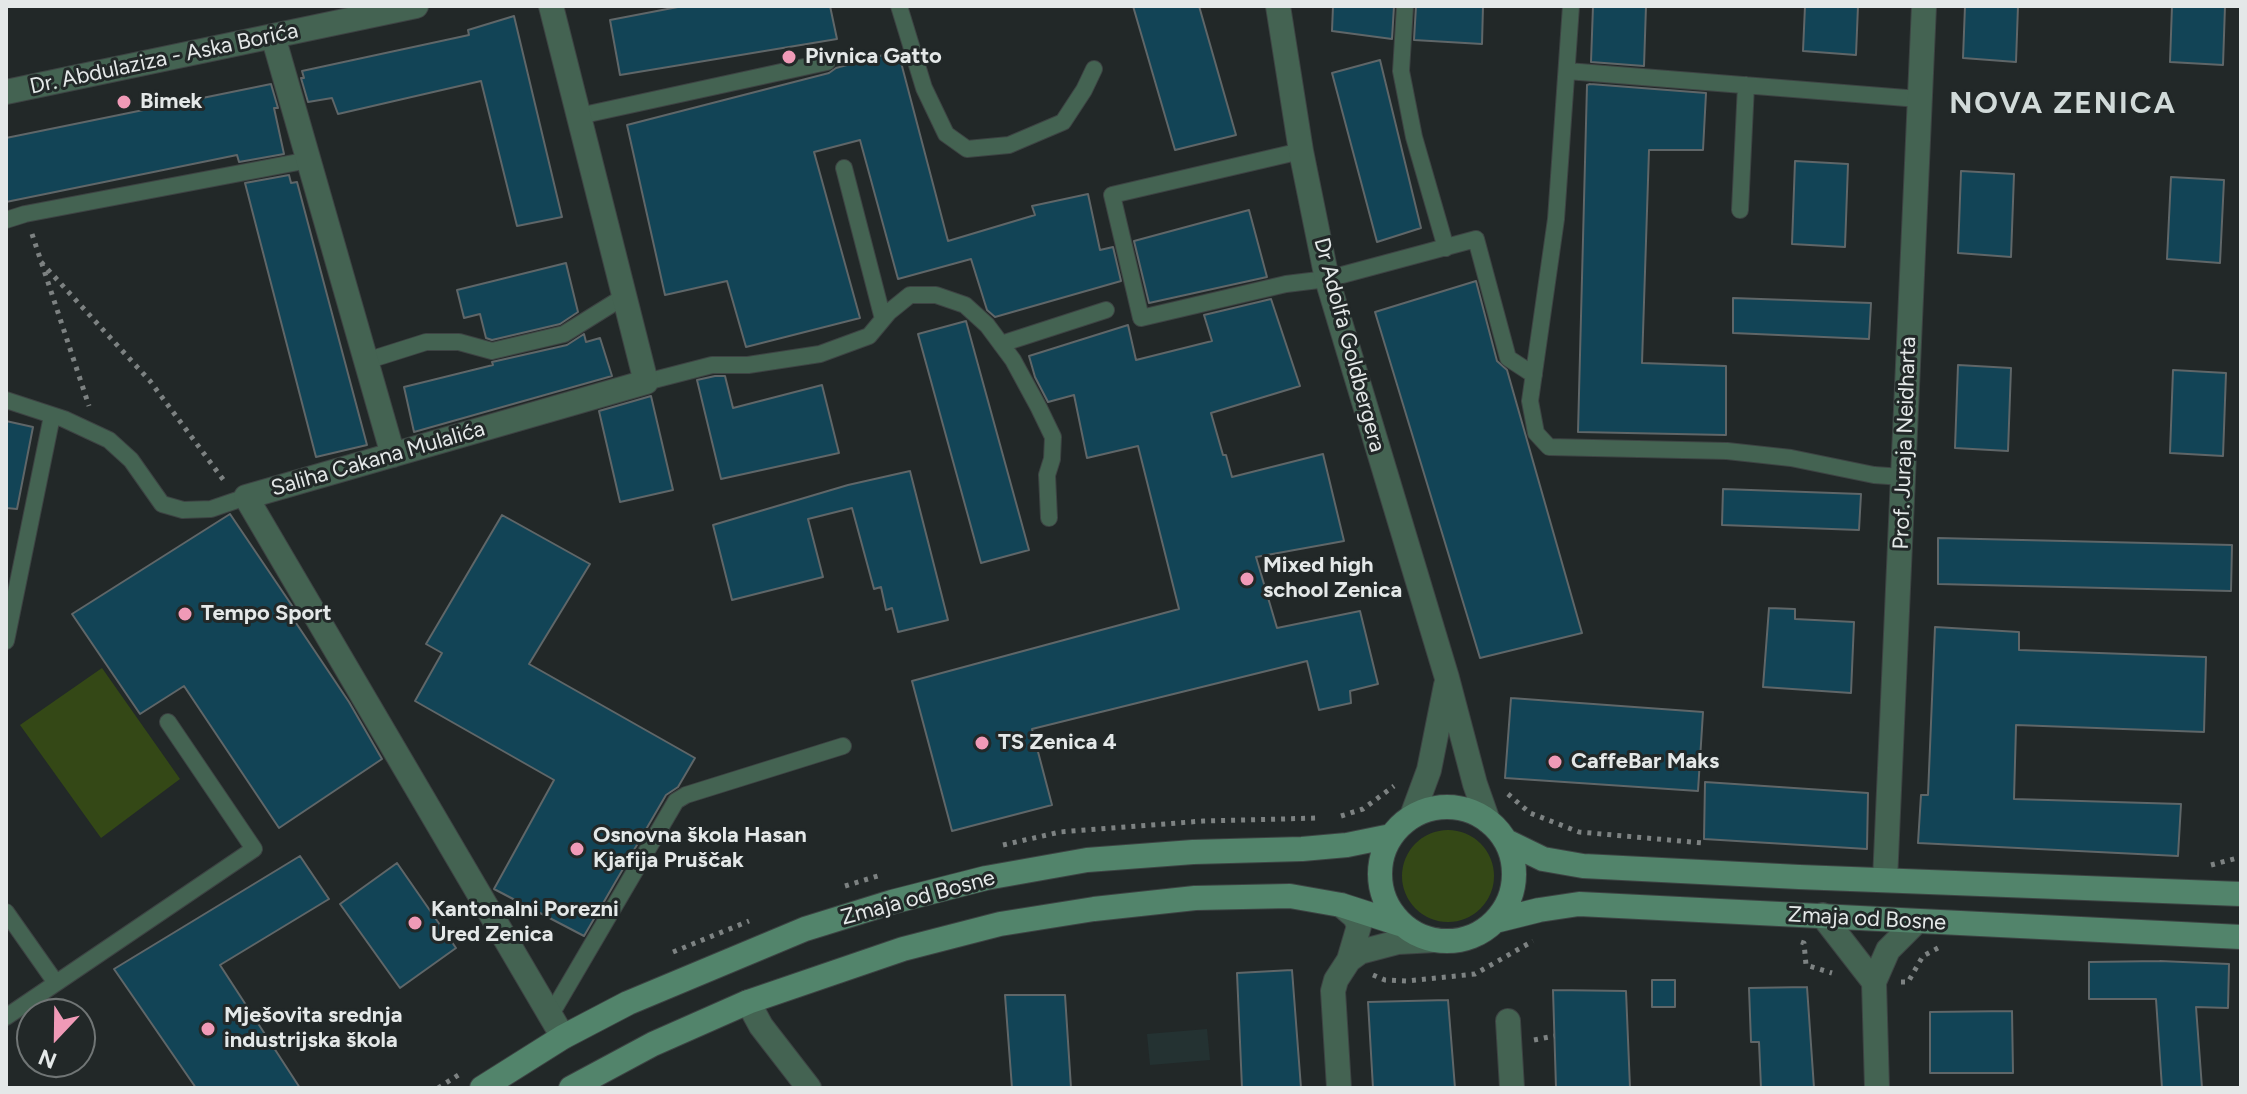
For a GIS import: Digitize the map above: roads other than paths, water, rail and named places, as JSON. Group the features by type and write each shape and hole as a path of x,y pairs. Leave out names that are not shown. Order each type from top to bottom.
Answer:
{"main road":[{"name":"Zmaja od Bosne","path":"1412,816 1431,808 1451,807 1471,811 1488,821 1506,841 1543,859 1583,866 2230,894"},
{"path":"1400,924 1388,909 1381,891 1379,872 1382,853 1391,836 1412,816"},
{"name":"Zmaja od Bosne","path":"474,1079 628,1003 792,934 892,902 986,878 1087,860 1193,852 1302,849 1347,845 1391,836"},
{"path":"1495,921 1512,892 1514,875 1506,841"},
{"name":"Zmaja od Bosne","path":"571,1088 653,1044 748,1002 903,949 1015,922 1094,909 1195,898 1290,896 1341,905 1400,924 1423,938 1435,940 1461,940 1479,933 1495,921 1579,904 2241,937"}],"street":[{"name":"Dr. Abdulaziza - Aska Borića","path":"6,92 416,6"},
{"path":"551,6 646,382"},
{"name":"Dr Adolfa Goldbergera","path":"1278,6 1301,151 1327,279 1488,821"},
{"name":"Prof. Juraja Neidharta","path":"1885,880 1924,6"},
{"path":"273,36 393,455"},
{"name":"Saliha Cakana Mulalića","path":"563,1037 242,498 646,382"},
{"name":"Dr Adolfa Goldbergera","path":"1412,816 1429,770 1447,678"},
{"path":"2230,894 2241,878"},
{"path":"1339,1088 1333,991 1349,960 1359,926 1355,917 1341,905"},
{"path":"1822,915 1874,982"},
{"path":"1877,1088 1874,982 1888,950 1916,922"},
{"path":"1349,960 1360,952 1398,942 1435,940"},
{"path":"748,1002 761,1026 809,1088"},
{"path":"1508,1021 1512,1088"}],"lane":[{"path":"899,6 924,88 946,134 967,149 1009,145 1063,122 1094,69"},
{"path":"1405,6 1401,71 1414,137 1446,248"},
{"path":"1571,6 1556,219 1530,401 1536,433 1549,447 1727,451 1791,458 1874,475 1903,477"},
{"path":"579,116 827,62"},
{"path":"1567,71 1919,99"},
{"path":"1740,210 1746,85"},
{"path":"1301,151 1112,195 1141,318 1286,284 1327,279 1476,239 1508,358 1534,375"},
{"path":"6,220 309,160"},
{"path":"844,168 883,319"},
{"path":"646,382 712,365 748,365 820,354 869,336 910,295 936,295 965,305 987,325 1013,360 1053,437 1052,459 1047,475 1049,518"},
{"path":"366,361 426,342 459,342 492,351 564,334 625,296"},
{"path":"1001,344 1106,310"},
{"path":"6,400 109,440 131,460 162,504 183,510 211,509 242,498"},
{"path":"6,641 52,416"},
{"path":"6,1017 254,849 168,722"},
{"path":"550,1016 676,801 686,795 843,746"},
{"path":"6,912 56,983"}],"place":[{"name":"Pivnica Gatto","path":"789,57"},
{"name":"Bimek","path":"124,102"},
{"name":"Mixed high school Zenica","path":"1247,579"},
{"name":"Tempo Sport","path":"185,614"},
{"name":"TS Zenica 4","path":"982,743"},
{"name":"CaffeBar Maks","path":"1555,762"},
{"name":"Osnovna škola Hasan Kjafija Pruščak","path":"577,849"},
{"name":"Kantonalni Porezni Ured Zenica","path":"415,923"},
{"name":"Mješovita srednja industrijska škola","path":"208,1029"}],"district":[{"name":"NOVA ZENICA","path":"2063,104"}]}
